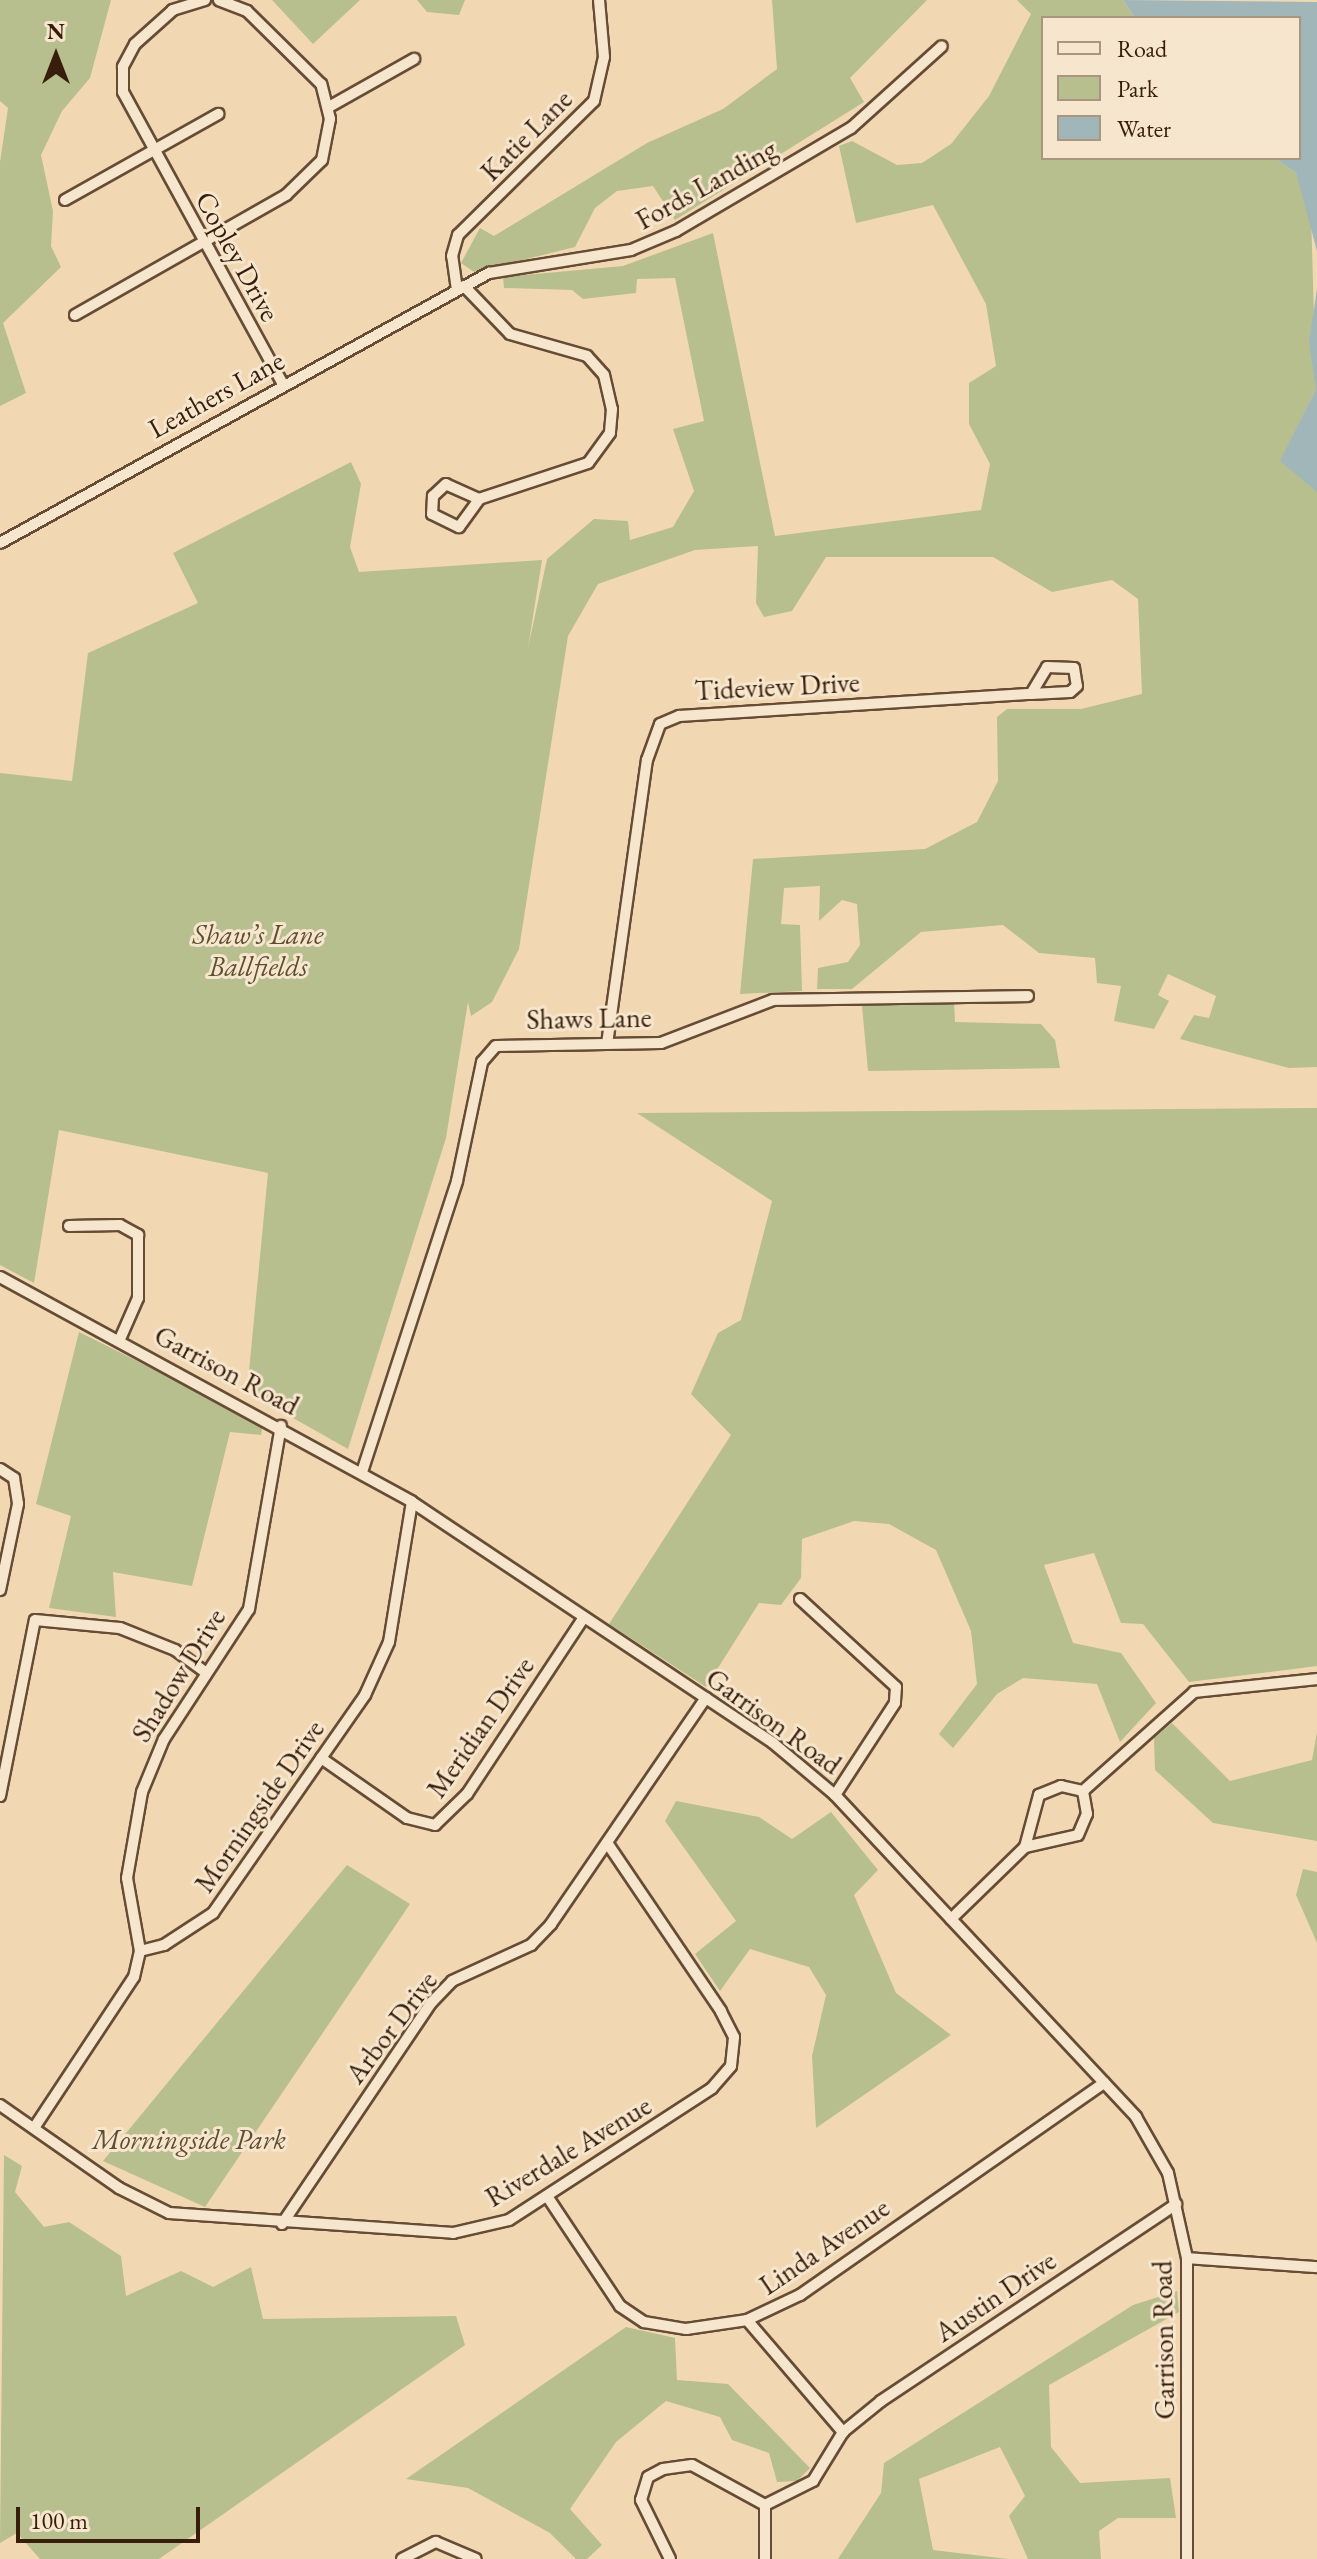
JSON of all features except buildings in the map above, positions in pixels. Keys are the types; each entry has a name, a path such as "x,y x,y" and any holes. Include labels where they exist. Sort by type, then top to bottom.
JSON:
{"street":[{"name":"Copley Drive","path":"205,0 162,17 127,54 123,92 152,152 283,384"},
{"path":"75,315 202,243 314,171 327,146 329,107 307,66 247,11 219,0"},
{"name":"Katie Lane","path":"461,288 452,256 458,235 594,101 604,57 599,0"},
{"name":"Fords Landing","path":"461,288 520,263 650,245 851,128 942,46"},
{"path":"329,107 414,59"},
{"path":"65,200 218,114"},
{"path":"461,288 510,334 587,356 604,375 612,409 610,433 588,463 479,499 459,527 432,514 433,496 446,484 479,499"},
{"name":"Leathers Lane","path":"0,543 461,288"},
{"name":"Tideview Drive","path":"607,1044 647,760 660,724 679,716 1070,692 1077,686 1074,668 1047,667 1031,694"},
{"name":"Shaws Lane","path":"362,1472 457,1181 487,1053 507,1043 607,1044 681,1038 735,1009 773,1000 1028,996"},
{"path":"69,1226 120,1225 138,1235 138,1298 120,1339"},
{"name":"Garrison Road","path":"0,1277 362,1472 412,1502 582,1620 706,1698 835,1795 1104,2083 1158,2148 1176,2204 1187,2258 1187,2559"},
{"name":"Shadow Drive","path":"140,1951 127,1878 142,1792 150,1764 207,1673 258,1581 281,1426"},
{"path":"0,1469 14,1478 18,1504 0,1590"},
{"name":"Morningside Drive","path":"140,1951 191,1932 213,1913 379,1669 412,1502"},
{"path":"800,1599 896,1687 895,1703 835,1795"},
{"path":"0,1796 35,1620 120,1628 175,1650 207,1673"},
{"name":"Meridian Drive","path":"321,1758 407,1818 435,1825 467,1794 582,1620"},
{"path":"1083,1791 1173,1708 1207,1688 1317,1679"},
{"name":"Arbor Drive","path":"282,2224 432,2002 452,1981 531,1945 608,1844 706,1698"},
{"path":"951,1919 1025,1847 1039,1795 1061,1786 1083,1791"},
{"path":"1025,1847 1078,1835 1087,1814 1083,1791"},
{"name":"Riverdale Avenue","path":"34,2128 169,2213 282,2224 453,2233 509,2220 712,2088 731,2066 735,2047 721,2011 608,1844"},
{"path":"0,2105 34,2128 120,2002 140,1951"},
{"name":"Linda Avenue","path":"547,2196 620,2306 644,2322 686,2329 747,2320 800,2295 1104,2083"},
{"name":"Austin Drive","path":"843,2432 1176,2204"},
{"path":"1187,2258 1317,2267"},
{"path":"747,2320 843,2432 813,2481 765,2505"},
{"path":"664,2557 641,2500 648,2477 663,2469 692,2465 765,2505"},
{"path":"765,2505 765,2559"},
{"path":"402,2559 436,2542 476,2559"}],"green space":[{"path":"0,0 111,0 90,78 62,111 41,155 53,211 51,246 61,267 3,323 26,393 0,406 0,162 8,108 0,101"},
{"path":"272,0 360,0 313,44"},
{"path":"417,0 465,0 459,15 427,12"},
{"path":"772,0 927,0 850,78 864,102 675,220 653,186 617,191 595,208 575,247 474,272 461,263 480,228 494,236 647,143 723,109 777,69"},
{"name":"Shaw’s Lane Ballfields","path":"1017,0 1123,0 1134,16 1041,16 1041,160 1278,160 1296,173 1311,211 1316,389 1281,461 1317,491 1317,1067 1289,1068 1180,1039 1194,1015 1209,1018 1216,996 1168,974 1158,995 1169,1001 1154,1029 1114,1021 1121,986 1097,983 1095,958 1039,953 1003,925 921,932 852,989 817,989 818,968 848,962 860,945 857,904 842,900 819,921 820,886 784,888 781,924 800,925 802,991 740,994 753,859 925,849 977,822 998,781 997,717 1007,709 1081,709 1142,694 1138,599 1112,580 1052,592 993,557 826,557 792,611 764,617 756,603 758,546 695,550 598,584 568,636 519,949 492,1002 471,1016 468,1002 446,1138 348,1449 247,1392 268,1173 59,1130 34,1283 0,1265 0,773 72,781 88,653 198,603 173,553 351,462 361,484 350,547 359,572 542,560 528,648 547,559 594,519 628,521 630,540 673,527 694,491 673,429 704,421 675,278 637,279 636,293 583,299 572,290 504,288 503,277 623,266 713,233 775,536 981,510 990,464 969,424 969,383 996,366 986,304 933,205 856,223 839,146 852,141 897,165 922,163 951,144 989,96 1031,14"},
{"path":"954,1002 955,1022 1041,1024 1055,1040 1060,1068 868,1071 862,1006"},
{"path":"1317,1108 1317,1666 1189,1682 1143,1624 1121,1623 1094,1553 1044,1565 1073,1643 1121,1653 1156,1703 1120,1742 1097,1684 1023,1678 997,1694 953,1748 939,1734 977,1684 971,1631 936,1550 889,1524 854,1521 802,1539 801,1578 781,1605 759,1603 706,1687 609,1624 731,1435 691,1394 718,1333 741,1320 772,1201 637,1113"},
{"path":"79,1332 263,1424 261,1435 230,1432 192,1586 113,1572 116,1617 49,1608 71,1516 36,1504"},
{"path":"1172,1723 1230,1781 1312,1760 1317,1732 1317,1841 1213,1823 1155,1770 1154,1738"},
{"path":"676,1801 759,1817 792,1839 831,1812 878,1870 854,1895 896,1993 951,2035 816,2128 812,2056 826,1995 809,1967 750,1949 720,1991 695,1954 736,1921 665,1821"},
{"name":"Morningside Park","path":"347,1865 410,1904 205,2207 103,2161"},
{"path":"1303,1869 1317,1872 1317,1943 1296,1895"},
{"path":"4,2155 22,2166 15,2192 44,2227 69,2222 121,2256 126,2296 181,2271 213,2287 251,2267 263,2319 456,2316 465,2345 159,2559 40,2559 17,2533 0,2543"},
{"path":"1177,2291 1179,2312 1049,2385 1051,2447 1080,2483 1170,2478 1176,2518 1118,2518 1099,2531 1101,2559 1028,2559 1009,2516 1025,2496 1000,2447 919,2479 933,2550 1008,2559 838,2559 881,2493 884,2463 1133,2305"},
{"path":"626,2327 675,2338 677,2380 728,2384 810,2468 797,2481 777,2482 769,2453 732,2440 720,2417 666,2401 616,2442 570,2509 602,2545 587,2559 576,2559 550,2533 468,2488 406,2479"}],"water":[{"path":"1123,0 1317,2 1317,251 1296,173 1278,160 1301,160 1301,16 1134,16"},
{"path":"1317,289 1317,492 1280,461 1316,389 1309,342"}]}
